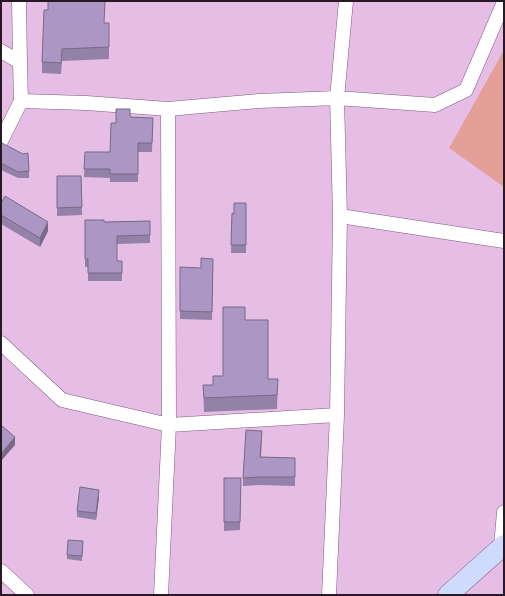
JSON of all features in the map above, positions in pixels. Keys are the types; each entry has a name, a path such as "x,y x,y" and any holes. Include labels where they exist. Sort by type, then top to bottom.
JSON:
{"street":[{"path":"1,141 22,101 19,1"},
{"path":"329,595 337,415 340,216 337,98 346,1"},
{"path":"22,101 86,103 168,109 259,101 337,98 435,105 466,90 504,2"},
{"path":"1,51 20,62"},
{"path":"161,595 169,424 168,109"},
{"path":"340,216 504,241"},
{"path":"1,343 62,400 169,424 337,415"},
{"path":"448,595 502,546 504,512"},
{"path":"1,571 27,595"}],"shaded area":[{"path":"504,50 504,187 449,148"}],"building":[{"path":"48,1 105,1 104,23 109,23 109,47 62,49 61,63 42,62 44,10 48,10"},
{"path":"116,109 130,109 130,117 153,118 152,143 138,143 138,174 110,174 110,169 84,169 85,152 110,152 111,123 116,123"},
{"path":"2,143 23,154 28,153 29,171 18,172 1,163"},
{"path":"57,176 81,176 82,207 57,208"},
{"path":"5,196 48,222 40,238 1,215 1,203"},
{"path":"234,203 246,203 246,245 231,245 232,213 234,214"},
{"path":"85,220 104,220 104,222 150,221 150,235 117,236 117,261 122,261 122,273 88,273 88,259 85,259"},
{"path":"201,258 213,259 212,312 180,311 180,267 201,268"},
{"path":"223,307 245,307 245,320 268,320 268,379 278,379 277,395 204,398 203,385 213,385 213,376 223,376"},
{"path":"1,425 15,437 1,454"},
{"path":"246,430 262,431 260,457 295,458 295,477 243,478"},
{"path":"224,478 241,478 240,522 224,522"},
{"path":"80,487 99,490 96,513 77,511"},
{"path":"68,540 83,541 82,556 67,555"}]}
